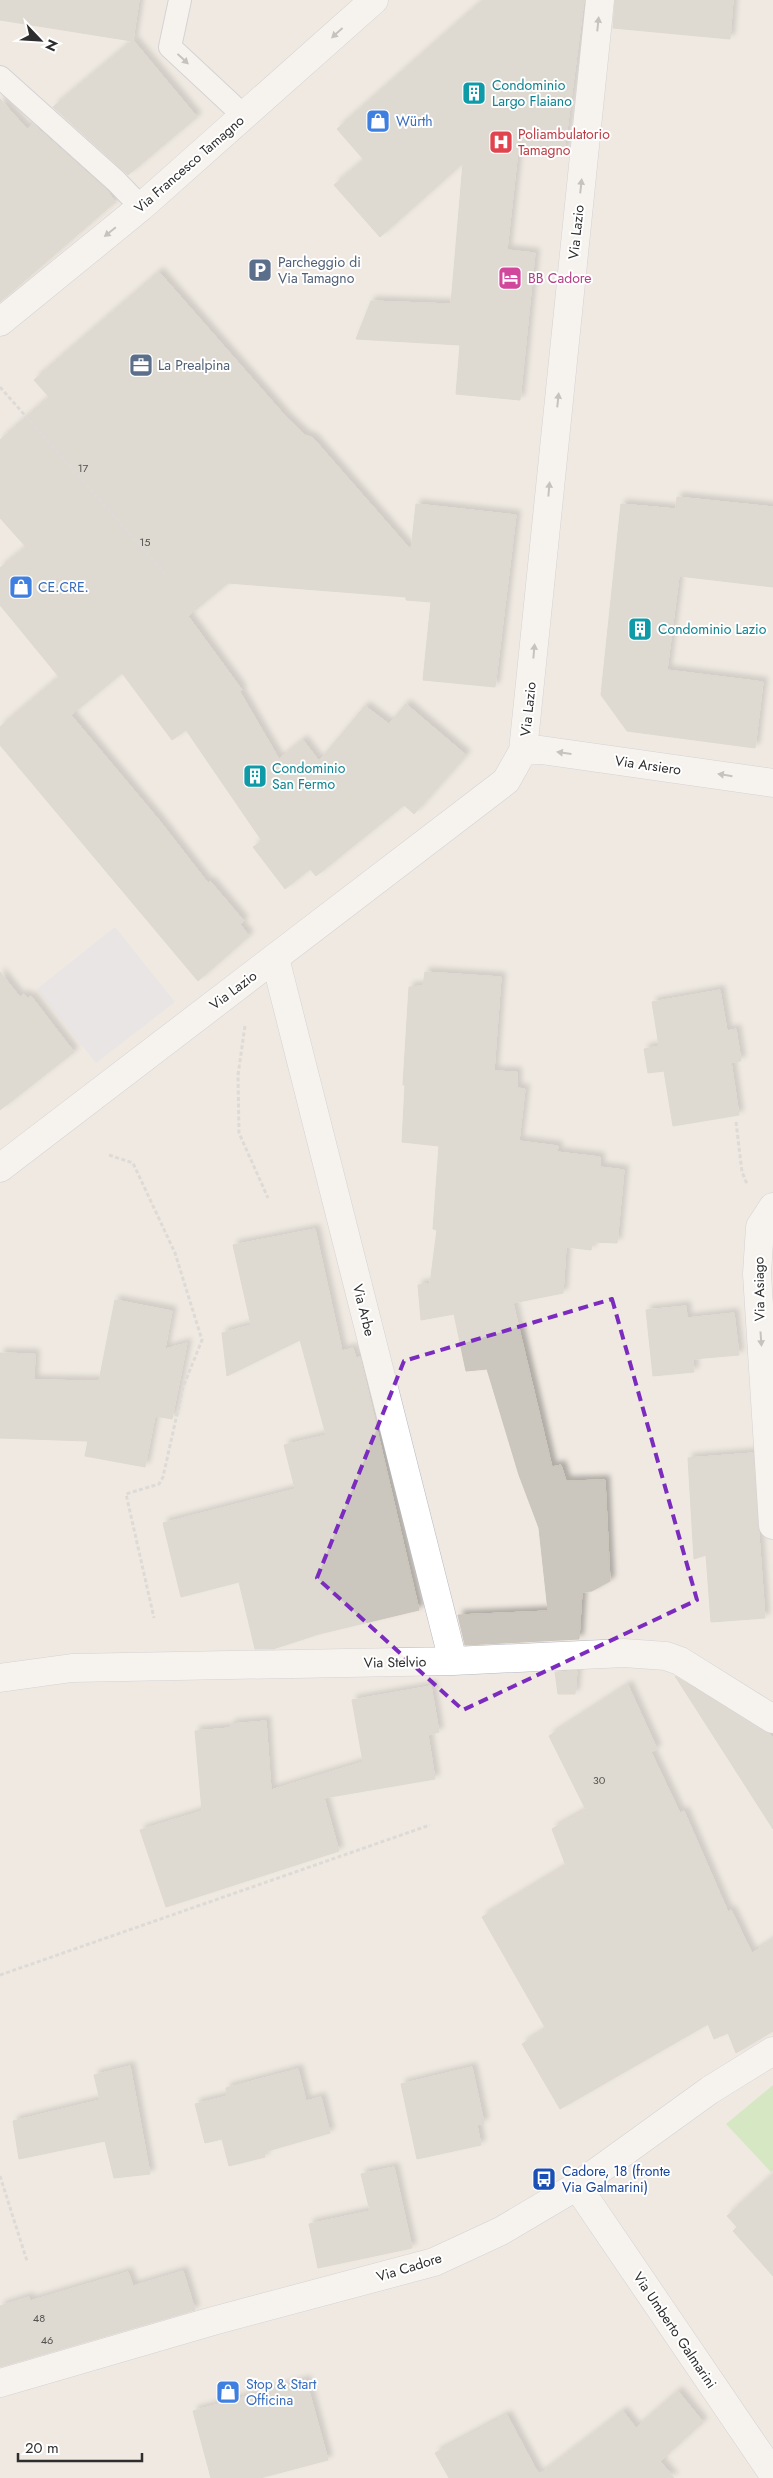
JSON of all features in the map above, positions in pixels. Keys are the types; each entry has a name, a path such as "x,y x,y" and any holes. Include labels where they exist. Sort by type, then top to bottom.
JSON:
{"street":[{"name":"Via Francesco Tamagno","path":"0,322 140,207 374,0"},
{"name":"Via Lazio","path":"0,1168 506,780 523,751 600,0"},
{"name":"Via Arsiero","path":"523,751 541,750 773,783"},
{"name":"Via Arbe","path":"275,958 453,1661"},
{"name":"Via Asiago","path":"772,1208 760,1227 756,1274 773,1525"},
{"name":"Via Stelvio","path":"0,1678 72,1668 453,1661 624,1653 666,1656 680,1661 773,1720"},
{"name":"Via Cadore","path":"0,2383 213,2321 434,2262 500,2231 577,2186 710,2090 773,2051"},
{"name":"Via Umberto Galmarini","path":"577,2186 773,2474"}],"lane":[{"path":"180,0 170,47 244,116"},
{"path":"0,77 116,181 140,207"}],"path":[{"path":"0,387 165,574"},
{"path":"246,1021 238,1075 239,1133 268,1198"},
{"path":"736,1122 742,1172 751,1194 772,1208"},
{"path":"109,1155 133,1163 175,1253 202,1340 183,1387 163,1477 159,1484 126,1494 154,1618"},
{"path":"0,1975 430,1826"},
{"path":"0,2176 26,2261"}],"highlighted area":[{"path":"612,1299 697,1600 463,1710 317,1578 404,1361"}],"shaded area":[{"path":"115,927 175,1002 96,1063 37,989"}],"green space":[{"path":"773,2085 773,2170 771,2172 726,2124"}],"building":[{"path":"0,0 139,0 133,40 197,117 128,175 53,107 132,41 0,20"},
{"name":"Condominio Largo Flaiano","path":"483,0 584,0 564,153 518,150 507,250 535,253 520,400 456,394 460,345 356,339 371,301 451,304 463,163 380,237 334,185 364,160 337,129"},
{"path":"615,0 733,0 730,39 613,28"},
{"path":"0,99 27,129 33,124 107,190 115,202 0,302"},
{"path":"159,272 287,418 305,435 313,438 411,550 416,504 516,515 495,687 423,680 431,602 406,600 406,597 228,583 188,616 242,690 240,692 279,759 303,740 319,761 365,706 389,724 406,704 466,755 414,814 404,805 316,876 310,869 285,889 253,847 262,841 186,730 172,740 122,673 71,715 159,820 208,883 210,881 244,921 240,924 249,936 198,981 0,745 0,727 59,677 0,605 0,568 26,547 0,518 0,440 49,397 34,380"},
{"name":"Condominio Lazio","path":"677,497 773,507 773,587 679,576 667,670 763,682 755,748 627,731 601,695 621,504 676,509"},
{"path":"0,972 20,997 24,994 28,998 31,996 74,1052 0,1110"},
{"path":"425,972 501,977 494,1071 517,1072 517,1088 525,1089 519,1141 558,1146 557,1152 600,1157 600,1167 624,1170 617,1243 593,1242 591,1250 566,1247 563,1293 513,1303 552,1467 561,1465 566,1481 605,1480 610,1581 592,1591 582,1592 579,1639 465,1645 458,1615 548,1611 539,1528 519,1475 487,1369 466,1371 454,1314 421,1320 418,1285 430,1284 437,1230 433,1229 439,1146 402,1142 405,1085 403,1085 409,987 423,986"},
{"path":"720,990 727,1031 736,1029 741,1061 731,1062 739,1115 673,1126 664,1071 648,1073 644,1049 659,1046 652,1002"},
{"path":"315,1229 342,1351 353,1348 356,1358 360,1357 419,1610 319,1634 273,1649 255,1649 239,1582 181,1597 163,1523 295,1489 284,1445 326,1435 300,1340 227,1376 222,1333 251,1325 233,1245"},
{"path":"115,1300 172,1311 165,1349 187,1343 172,1419 155,1416 145,1467 85,1456 88,1441 0,1438 0,1353 35,1354 34,1380 99,1381"},
{"path":"686,1306 687,1318 734,1313 739,1355 693,1359 694,1372 653,1376 646,1310"},
{"path":"753,1453 765,1618 711,1622 706,1555 694,1559 688,1458"},
{"path":"577,1671 575,1694 558,1694 555,1672"},
{"path":"675,1676 770,1734 773,1738 773,1829"},
{"path":"628,1685 657,1749 651,1752 680,1813 684,1811 728,1912 731,1910 752,1953 773,1940 773,2031 736,2053 728,2033 714,2039 708,2024 560,2109 522,2044 546,2029 482,1917 566,1866 552,1829 586,1810 549,1736"},
{"path":"431,1686 439,1732 428,1735 435,1779 324,1798 339,1851 166,1907 140,1830 202,1811 195,1731 230,1728 231,1724 266,1721 271,1790 363,1762 352,1700"},
{"path":"130,2066 150,2174 114,2178 105,2141 19,2159 13,2121 100,2100 94,2075"},
{"path":"472,2067 484,2123 477,2125 481,2145 417,2159 401,2084"},
{"path":"298,2069 306,2101 321,2097 330,2133 264,2152 265,2157 229,2166 222,2139 205,2143 195,2104 227,2096 226,2088"},
{"path":"394,2167 412,2248 318,2268 309,2224 370,2211 361,2174"},
{"path":"773,2174 773,2276 733,2231 737,2227 727,2216"},
{"path":"183,2271 195,2310 0,2367 0,2306 29,2297 30,2301 128,2272 133,2286"},
{"path":"306,2380 328,2460 260,2478 211,2478 193,2411"},
{"path":"678,2391 703,2422 660,2461 674,2478 449,2478 435,2453 507,2415 539,2475 623,2411 636,2428"}],"place":[{"name":"Condominio Largo Flaiano","path":"474,93"},
{"name":"Würth","path":"378,121"},
{"name":"Poliambulatorio Tamagno","path":"501,142"},
{"name":"Parcheggio di Via Tamagno","path":"260,270"},
{"name":"BB Cadore","path":"510,278"},
{"name":"La Prealpina","path":"141,365"},
{"name":"CE.CRE.","path":"21,587"},
{"name":"Condominio Lazio","path":"640,629"},
{"name":"Condominio San Fermo","path":"255,776"},
{"name":"Cadore, 18 (fronte Via Galmarini)","path":"544,2179"},
{"name":"Stop & Start Officina","path":"228,2392"}]}
